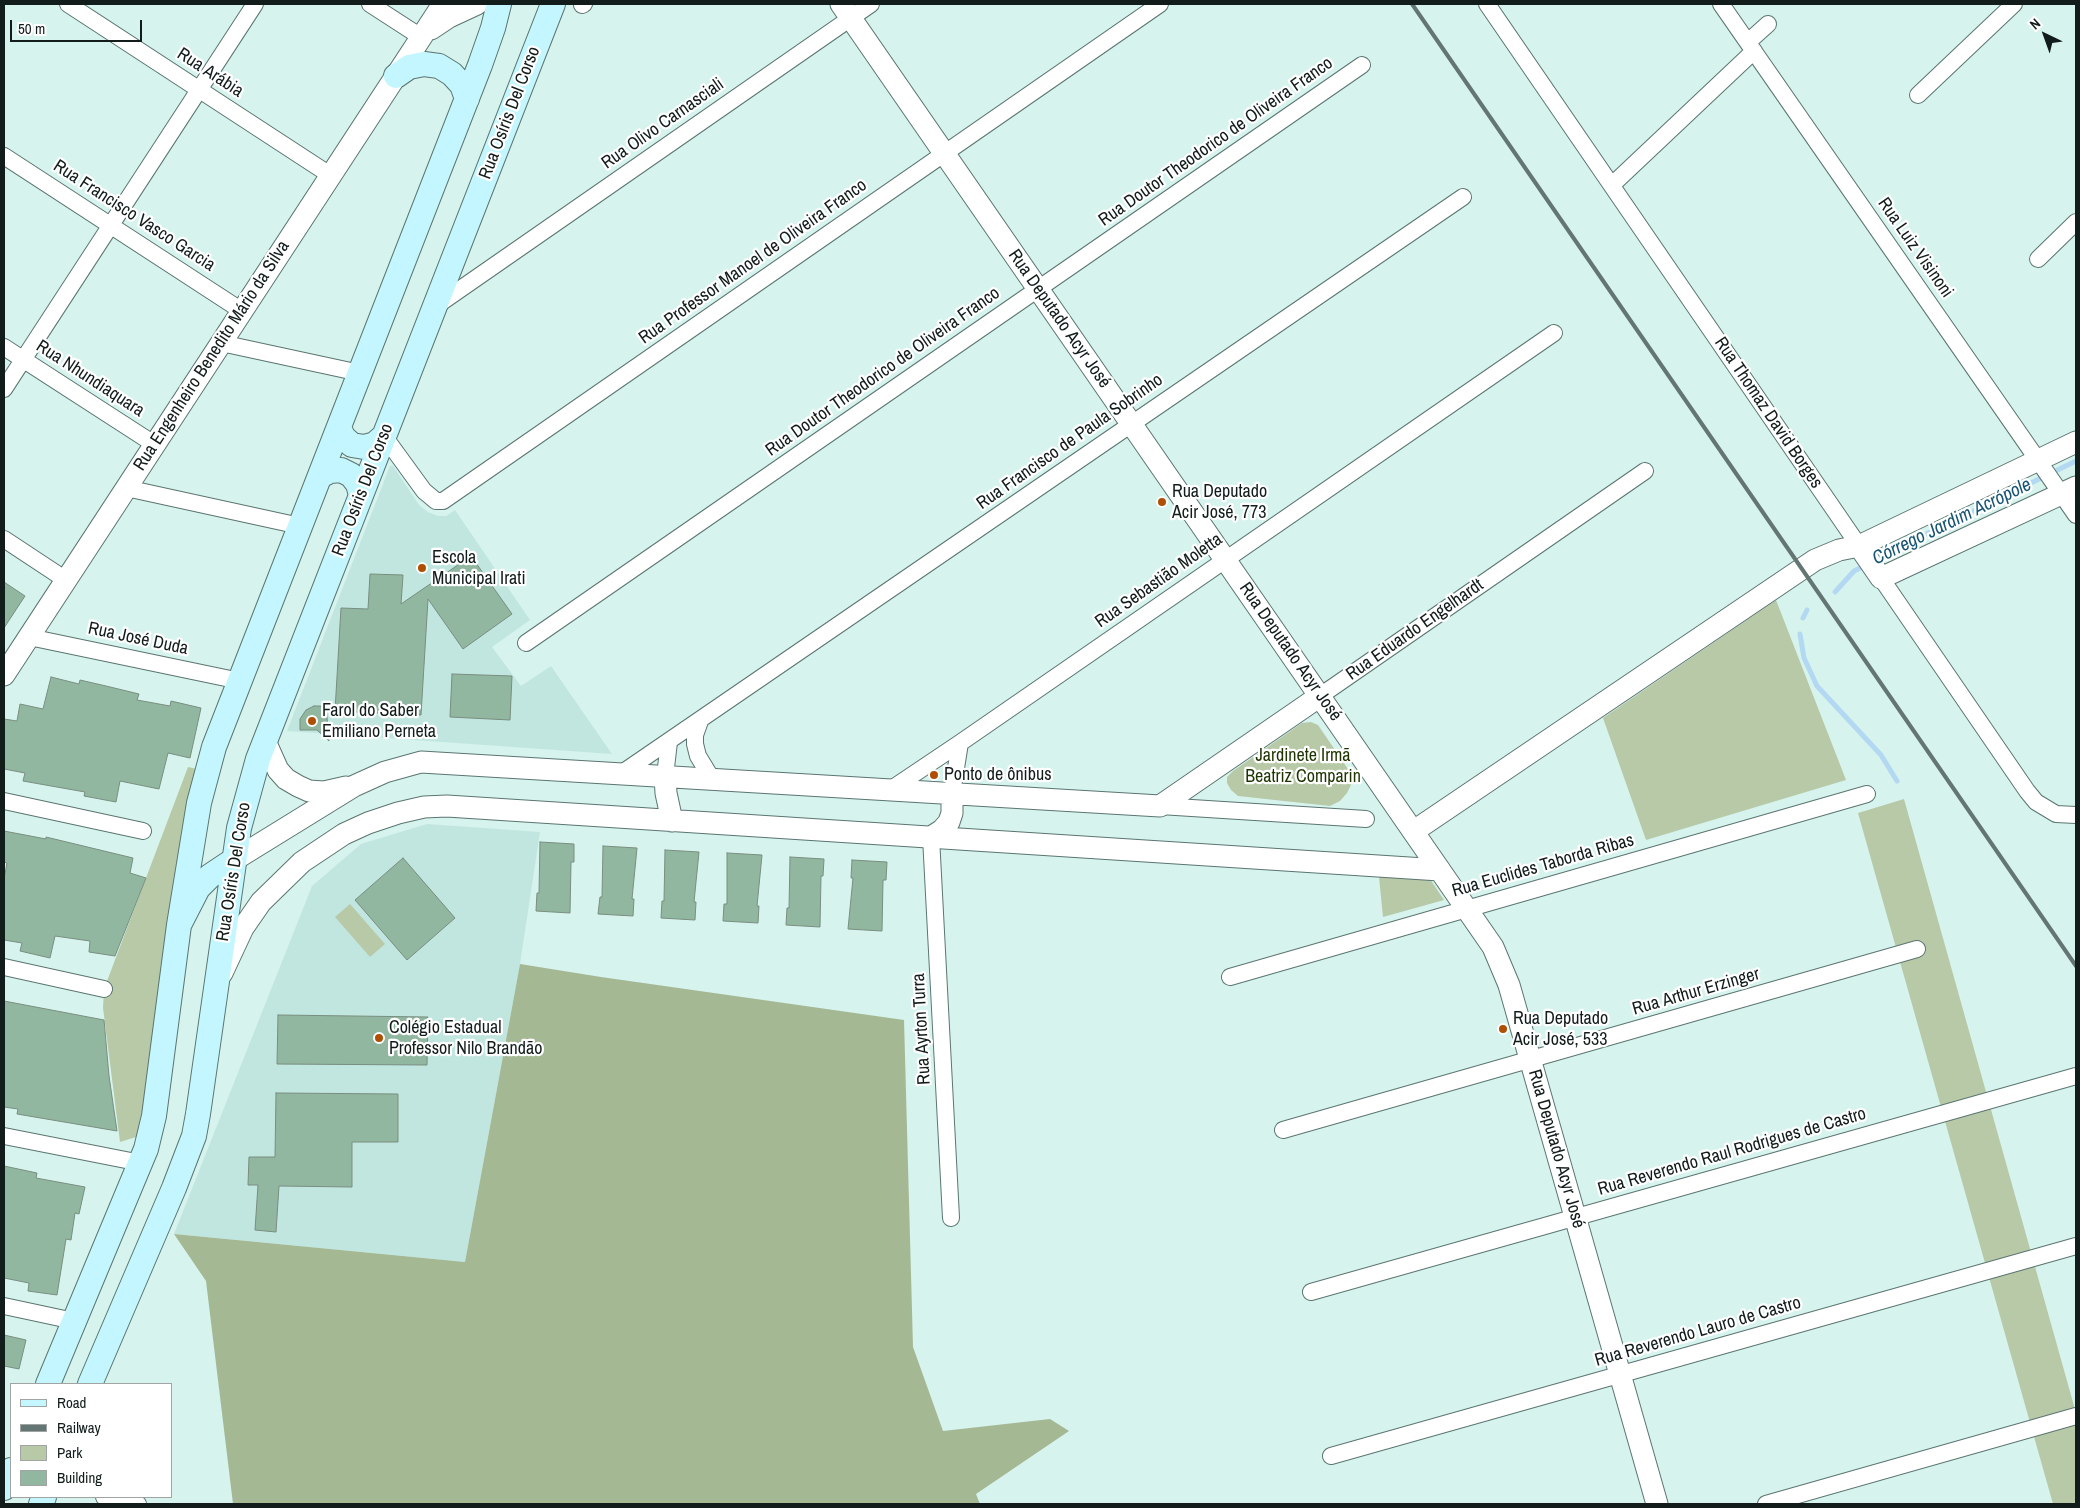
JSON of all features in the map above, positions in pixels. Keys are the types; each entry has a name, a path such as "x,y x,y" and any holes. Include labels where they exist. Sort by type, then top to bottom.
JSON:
{"main road":[{"path":"52,1380 74,1321 141,1163 154,1116 193,832 206,774 240,681 487,47 499,4"},
{"name":"Rua Osíris Del Corso","path":"90,1383 180,1174 194,1136 234,860 245,801 264,742 553,4"},
{"path":"396,76 409,67 424,64 439,66 452,74 462,85 467,99"},
{"path":"339,426 343,437 352,445 364,447 375,444 384,436"},
{"path":"320,476 330,471 341,470 351,475 358,484 361,495"},
{"path":"179,925 198,888 210,876 234,860"}],"street":[{"name":"Rua Arábia","path":"68,4 330,175"},
{"path":"4,389 255,4"},
{"path":"370,4 421,37"},
{"name":"Rua Engenheiro Benedito Mário da Silva","path":"4,675 443,4"},
{"name":"Rua Engenheiro Benedito Mário da Silva","path":"421,37 449,16 477,4"},
{"name":"Rua Olivo Carnasciali","path":"434,307 846,11 871,4"},
{"name":"Rua Professor Manoel de Oliveira Franco","path":"384,436 424,492 436,501 443,501 1160,4"},
{"name":"Rua Thomaz David Borges","path":"1487,4 2027,791 2036,802 2056,814 2076,815"},
{"name":"Rua Luiz Visinoni","path":"1721,4 2038,460 2069,491 2076,515"},
{"path":"1918,95 2014,4"},
{"name":"Rua Deputado Acyr José","path":"846,11 1414,831 1489,941 1502,964 1531,1060 1656,1504"},
{"path":"1612,185 1751,47 1768,24"},
{"name":"Rua Doutor Theodorico de Oliveira Franco","path":"526,643 1362,65"},
{"name":"Rua Francisco Vasco Garcia","path":"4,156 242,311"},
{"name":"Rua Francisco de Paula Sobrinho","path":"622,773 1463,196"},
{"path":"2038,259 2076,222"},
{"path":"451,264 462,273 477,277"},
{"name":"Rua Sebastião Moletta","path":"890,790 1554,333"},
{"path":"221,342 360,374"},
{"name":"Rua Nhundiaquara","path":"4,347 154,444"},
{"path":"1414,831 1802,568 1838,550 1858,546 2076,442"},
{"name":"Rua Eduardo Engelhardt","path":"1160,806 1645,472"},
{"path":"126,488 300,526"},
{"path":"1881,578 2069,491"},
{"path":"4,539 66,580"},
{"name":"Rua José Duda","path":"29,637 240,681"},
{"path":"700,721 695,735 695,744 698,756 712,779"},
{"path":"264,742 278,770 286,779 298,786 309,791 324,792 354,786"},
{"path":"669,742 665,776 666,793 672,820"},
{"path":"932,837 949,822 952,813 952,793 960,743"},
{"path":"234,860 354,786 384,772 403,766 427,762 1366,819"},
{"name":"Rua Euclides Taborda Ribas","path":"1230,976 1867,794"},
{"path":"4,801 142,831"},
{"path":"216,988 240,934 261,902 302,862 337,838 368,823 398,812 424,807 447,806 1440,870"},
{"name":"Rua Ayrton Turra","path":"932,837 952,1218"},
{"name":"Rua Arthur Erzinger","path":"1283,1130 1917,949"},
{"path":"4,967 104,989"},
{"name":"Rua Reverendo Raul Rodrigues de Castro","path":"1311,1292 2076,1076"},
{"path":"4,1136 141,1163"},
{"name":"Rua Reverendo Lauro de Castro","path":"1331,1456 2076,1246"},
{"path":"4,1306 74,1321"},
{"path":"1766,1504 2076,1416"},
{"path":"109,1498 138,1504"}],"shaded area":[{"name":"Escola Municipal Irati","path":"390,466 393,466 419,505 428,512 438,516 446,516 455,510 530,620 492,647 521,686 551,666 612,754 287,731"},
{"name":"Colégio Estadual Professor Nilo Brandão","path":"427,824 540,832 520,964 465,1262 174,1234 312,886 361,844"}],"green space":[{"path":"1776,600 1846,780 1646,840 1603,718"},
{"name":"Jardinete Irmã Beatriz Comparin","path":"1311,722 1318,725 1350,772 1352,783 1340,801 1330,806 1238,796 1231,790 1227,783 1227,777 1233,771 1302,723"},
{"path":"188,767 197,769 143,1107 136,1137 120,1142 103,1008 104,989"},
{"path":"1904,799 2076,1413 2076,1504 2053,1504 1858,813"},
{"path":"1379,877 1430,879 1444,900 1383,917"},
{"path":"350,904 385,944 370,957 335,917"},
{"path":"520,964 904,1020 913,1347 943,1431 1050,1419 1069,1431 976,1494 980,1504 233,1504 206,1281 174,1234 465,1262"}],"building":[{"path":"471,556 512,614 463,649 428,599 421,715 335,711 341,608 368,609 370,574 403,575 401,604"},
{"path":"4,582 25,596 4,628"},
{"path":"452,674 512,676 510,720 450,717"},
{"path":"51,677 79,684 80,680 139,694 137,700 170,706 171,701 201,708 190,758 168,753 159,789 120,781 116,802 84,796 85,792 23,781 25,773 4,769 4,719 17,721 20,704 43,709"},
{"name":"Farol do Saber Emiliano Perneta","path":"314,706 326,706 329,741 317,730 300,730 300,719 306,710"},
{"path":"4,831 46,839 46,837 133,858 130,873 146,878 115,956 89,952 90,941 55,936 50,958 20,951 22,943 4,940 4,879 7,863 4,862"},
{"path":"540,842 574,844 574,862 571,862 570,913 536,911 537,893 539,893"},
{"path":"603,846 637,848 632,899 634,899 633,916 598,914 600,897 602,897"},
{"path":"665,850 699,852 694,902 696,902 695,920 661,918 662,901 664,901"},
{"path":"727,853 762,855 757,906 759,906 758,923 723,921 724,904 727,904"},
{"path":"790,857 824,859 823,876 821,876 820,927 786,925 787,908 789,908"},
{"path":"403,858 455,918 407,960 355,900"},
{"path":"852,860 887,862 886,880 883,880 882,931 848,929 853,878 851,878"},
{"path":"4,1001 104,1020 109,1076 117,1131 17,1114 18,1109 4,1107"},
{"path":"278,1015 428,1017 427,1065 277,1064"},
{"path":"276,1093 398,1094 398,1142 352,1142 352,1187 279,1186 276,1232 255,1230 258,1185 248,1185 249,1157 275,1157"},
{"path":"4,1166 37,1173 36,1178 85,1187 79,1214 75,1213 71,1240 66,1239 57,1295 28,1291 29,1283 4,1278"},
{"path":"4,1335 26,1340 19,1369 4,1366"}],"waterway":[{"name":"Córrego Jardim Acrópole","path":"1875,559 2076,461"},
{"name":"Córrego Jardim Acrópole","path":"1835,592 1854,571 1866,565"},
{"name":"Córrego Jardim Acrópole","path":"1803,618 1807,610"},
{"name":"Córrego Jardim Acrópole","path":"1800,634 1804,658 1817,686 1881,755 1897,781"}],"railway":[{"path":"1412,4 2076,966"}],"place":[{"name":"Rua Deputado Acir José, 773","path":"1162,502"},
{"name":"Escola Municipal Irati","path":"422,568"},
{"name":"Farol do Saber Emiliano Perneta","path":"312,721"},
{"name":"Ponto de ônibus","path":"934,775"},
{"name":"Rua Deputado Acir José, 533","path":"1503,1029"},
{"name":"Colégio Estadual Professor Nilo Brandão","path":"379,1038"}]}
